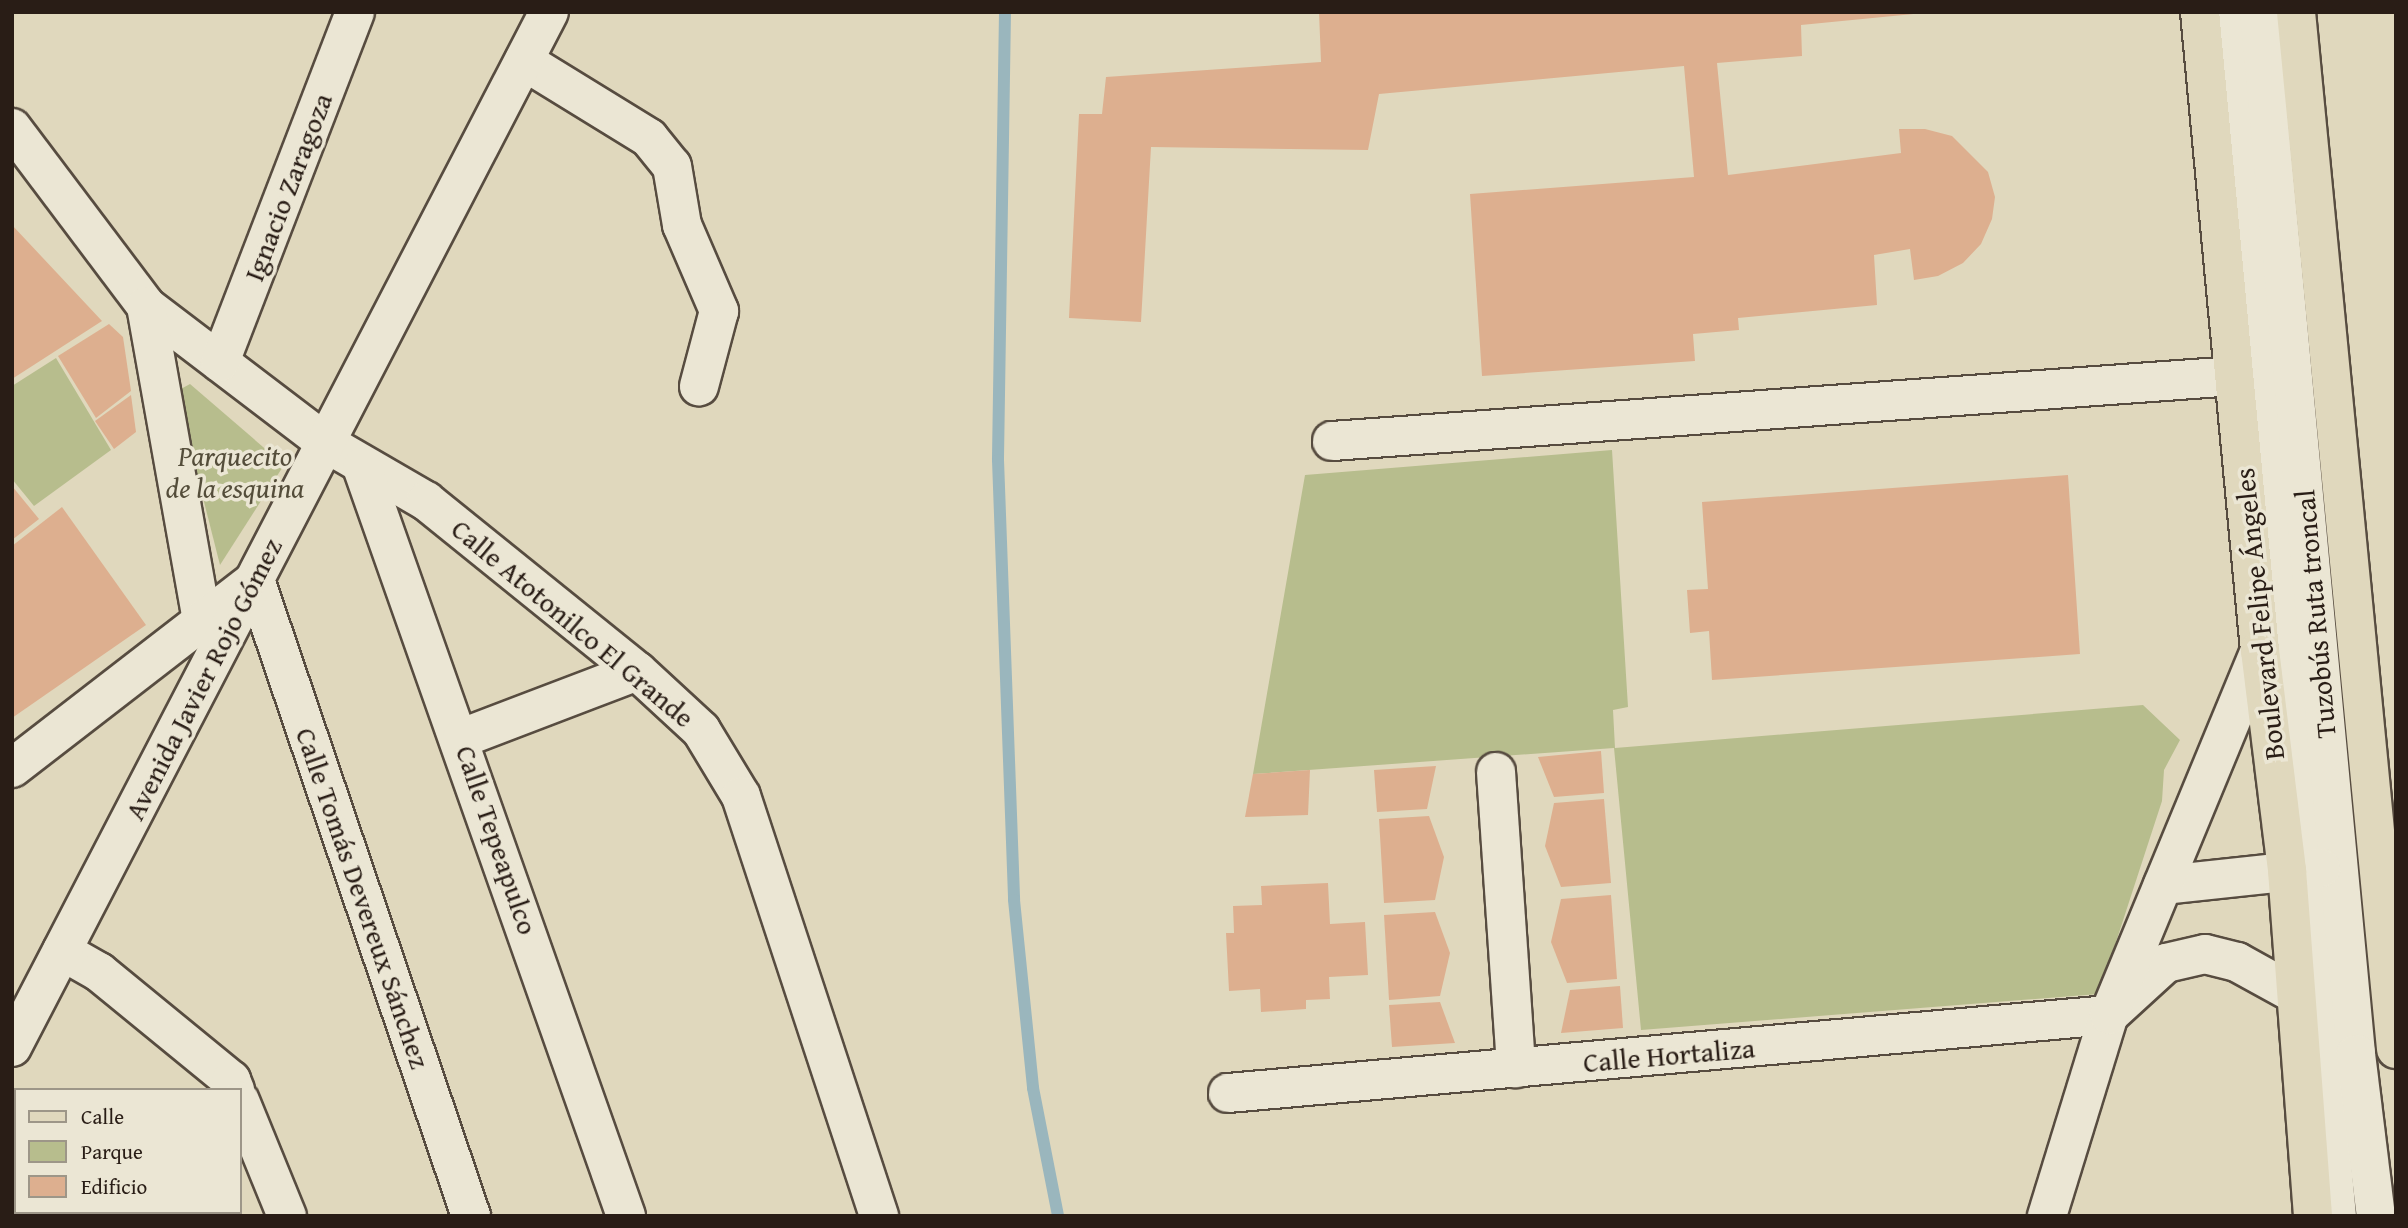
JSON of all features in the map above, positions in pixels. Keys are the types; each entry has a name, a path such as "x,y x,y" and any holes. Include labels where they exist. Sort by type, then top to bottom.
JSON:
{"main road":[{"name":"Boulevard Felipe Ángeles","path":"2200,12 2260,650 2310,869 2295,994 2313,1216"},
{"path":"2296,12 2388,865 2396,1049"}],"street":[{"name":"Ignacio Zaragoza","path":"220,362 355,12"},
{"name":"Avenida Javier Rojo Gómez","path":"12,1047 549,12"},
{"name":"Tuzobús Ruta troncal","path":"2224,12 2310,869 2376,1216"},
{"name":"Tuzobús Ruta troncal","path":"2259,12 2310,869 2337,1216"},
{"path":"524,61 649,138 672,166 682,225 719,312 699,386"},
{"path":"12,128 146,306 202,620"},
{"name":"Calle Atotonilco El Grande","path":"146,306 326,443 362,467 426,501 637,671 701,730 741,796 879,1216"},
{"path":"1332,441 2235,376"},
{"name":"Calle Tepeapulco","path":"362,467 462,738 626,1216"},
{"path":"12,768 255,580"},
{"name":"Calle Tomás Devereux Sánchez","path":"255,580 471,1216"},
{"path":"2047,1216 2109,1015 2260,650"},
{"path":"462,738 637,671"},
{"path":"1496,772 1516,1068"},
{"path":"2163,885 2310,869 2388,865"},
{"path":"62,951 99,972 231,1080 234,1088"},
{"path":"2109,1015 2166,963 2205,954 2237,962 2295,994"},
{"name":"Calle Hortaliza","path":"1228,1093 2109,1015"},
{"path":"242,1106 287,1216"}],"green space":[{"path":"56,358 111,450 34,506 12,479 12,386"},
{"name":"Parquecito de la esquina","path":"190,384 284,465 220,565 180,407 179,390"},
{"path":"1612,450 1628,707 1613,710 1615,748 2143,705 2180,740 2164,770 2162,801 2099,994 1641,1030 1614,748 1253,774 1305,475"}],"building":[{"path":"1319,12 1934,12 1801,25 1802,56 1717,63 1728,175 1901,153 1899,129 1925,129 1952,136 1988,172 1995,197 1992,219 1981,244 1963,263 1938,276 1914,280 1910,249 1874,255 1877,305 1738,318 1739,330 1693,334 1695,361 1482,376 1470,194 1694,177 1684,66 1379,94 1368,150 1151,147 1141,322 1069,318 1079,114 1102,114 1106,77 1321,62"},
{"path":"12,225 102,321 12,379"},
{"path":"109,324 123,337 131,391 96,418 58,356"},
{"path":"131,395 136,432 114,449 95,421"},
{"path":"2068,475 2080,654 1712,680 1709,631 1690,633 1687,590 1708,589 1702,502"},
{"path":"12,486 39,519 12,540"},
{"path":"62,507 146,625 12,718 12,546"},
{"path":"1601,751 1604,793 1554,797 1538,757"},
{"path":"1436,766 1427,809 1377,812 1374,770"},
{"path":"1310,770 1308,815 1245,817 1253,774"},
{"path":"1604,799 1611,883 1561,887 1545,846 1554,803"},
{"path":"1429,816 1444,857 1435,900 1384,903 1379,819"},
{"path":"1328,883 1330,924 1365,922 1368,975 1329,977 1330,999 1306,1000 1306,1009 1261,1012 1260,989 1229,991 1226,933 1234,933 1233,906 1262,905 1261,886"},
{"path":"1611,895 1617,979 1567,983 1551,942 1561,899"},
{"path":"1435,912 1450,953 1440,996 1389,1000 1384,915"},
{"path":"1620,986 1623,1028 1561,1033 1570,990"},
{"path":"1440,1002 1455,1043 1392,1047 1389,1005"}],"waterway":[{"path":"1005,12 998,460 1014,900 1033,1088 1058,1216"}]}
